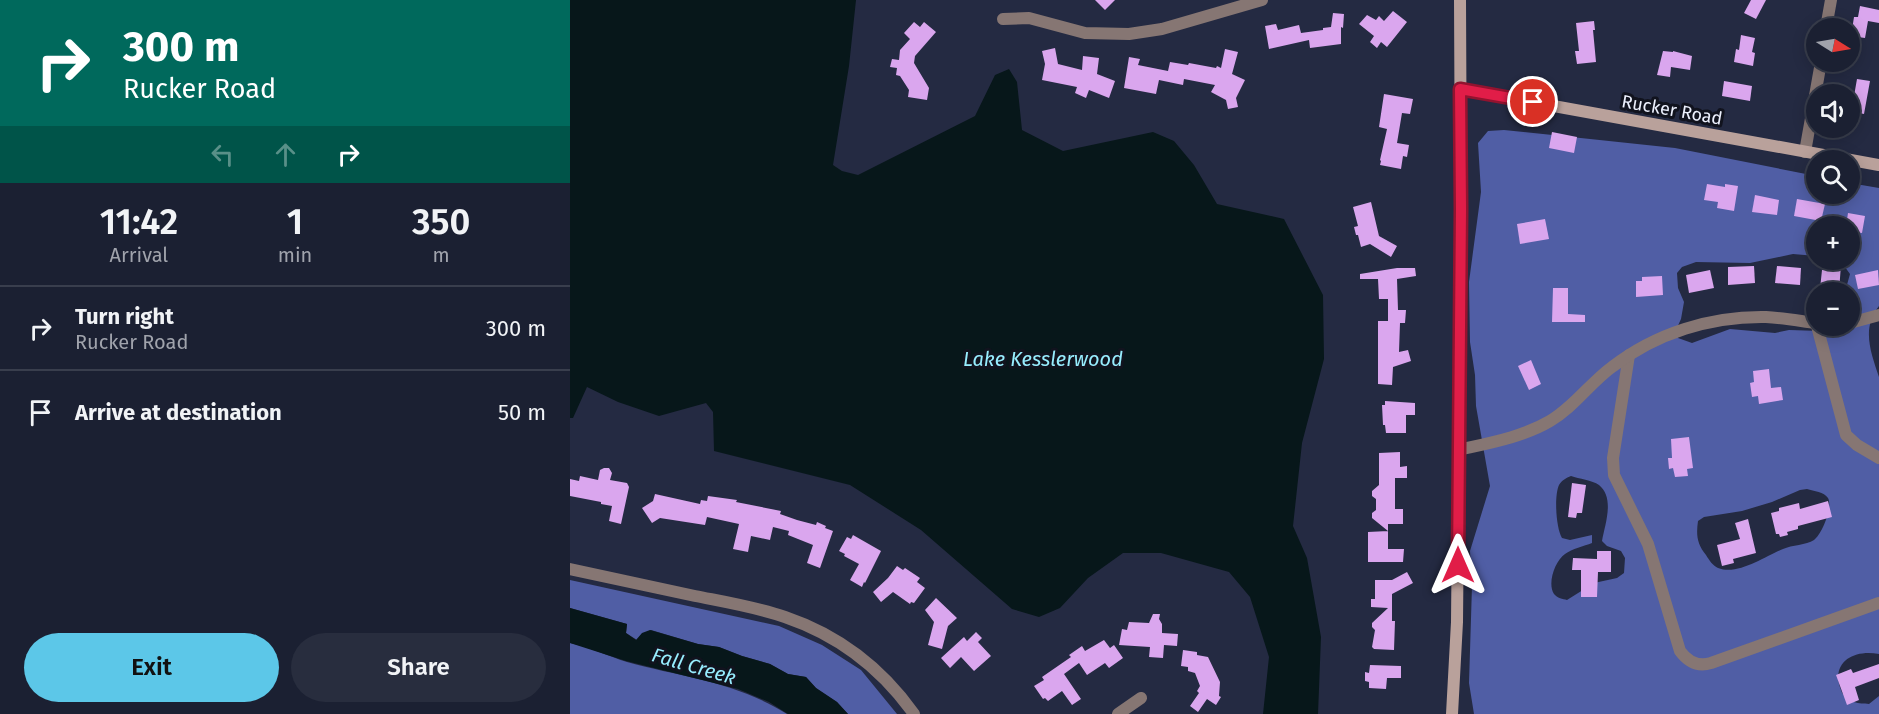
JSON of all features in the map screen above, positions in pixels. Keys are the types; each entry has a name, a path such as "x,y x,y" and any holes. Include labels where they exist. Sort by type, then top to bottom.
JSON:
{"main road":[{"path":"1452,714 1456,647 1461,209 1460,0"},
{"name":"Rucker Road","path":"1460,89 1879,165"}],"street":[{"path":"1003,19 1029,18 1085,33 1129,34 1162,29 1262,0"},
{"path":"1828,18 1831,0"},
{"path":"1805,152 1819,72"},
{"path":"1860,320 1879,315"},
{"path":"1458,450 1529,430 1552,420 1575,402 1606,372 1629,355 1645,345 1680,330 1722,320 1766,317 1806,322"},
{"path":"1820,336 1846,435 1857,445 1879,458"},
{"path":"1629,355 1613,458 1614,475 1648,544 1680,651 1686,658 1696,664 1711,663 1879,603"},
{"path":"570,569 766,611 804,624 833,638 870,665 891,685 915,714"},
{"path":"1118,714 1141,698"}],"shaded area":[{"path":"1504,130 1675,148 1806,174 1806,204 1860,204 1860,185 1879,188 1879,306 1870,323 1869,341 1879,377 1879,654 1861,654 1846,660 1839,672 1838,680 1843,694 1852,701 1869,704 1879,696 1879,714 1474,714 1469,683 1472,586 1470,551 1490,486 1476,406 1475,375 1470,342 1469,282 1481,192 1478,143 1488,131","holes":["1806,216 1860,216 1860,270 1847,270 1850,274 1848,282 1860,282 1860,336 1806,336 1806,331 1789,330 1775,333 1730,329 1692,343 1678,338 1675,332 1681,319 1684,302 1678,288 1677,273 1682,267 1696,262 1750,263 1793,254 1806,255","1571,476 1593,482 1604,490 1608,511 1602,541 1607,546 1621,551 1625,558 1624,573 1617,578 1594,583 1567,600 1554,594 1552,589 1555,567 1565,554 1592,543 1592,535 1570,540 1562,538 1558,527 1557,490 1561,482","1807,489 1821,493 1828,498 1829,502 1826,520 1814,540 1776,552 1743,567 1726,570 1711,563 1699,543 1698,521 1704,517 1742,511"]},
{"path":"570,580 779,626 822,645 861,670 897,714 848,714 806,677 788,674 770,664 719,647 698,644 651,630 637,640 626,633 627,624 570,608"},
{"path":"570,643 627,662 728,687 748,694 787,714 570,714"}],"water":[{"name":"Lake Kesslerwood","path":"570,0 856,0 849,66 833,165 842,171 858,175 975,116 995,75 1009,69 1017,82 1022,130 1063,151 1153,132 1174,141 1194,165 1217,204 1284,219 1323,295 1324,359 1302,443 1293,526 1307,558 1321,637 1318,714 1263,714 1269,657 1250,597 1229,572 1161,553 1123,553 1088,578 1060,608 1039,617 1012,609 921,530 850,485 714,451 713,412 706,403 659,416 618,402 587,387 573,418 570,418"},
{"name":"Fall Creek","path":"570,608 627,624 626,633 636,640 642,633 650,630 698,644 719,647 770,664 788,674 806,677 848,714 788,714 769,702 738,689 626,661 570,643"}],"building":[{"path":"1095,0 1115,0 1105,10"},
{"path":"1751,0 1766,0 1756,19 1744,13"},
{"path":"1860,6 1879,10 1879,23 1868,21 1865,38 1860,37 1860,18 1854,18 1858,17"},
{"path":"1393,11 1407,22 1387,47 1381,42 1377,48 1370,42 1374,36 1359,24 1367,15 1376,20 1379,16 1384,21"},
{"path":"1333,13 1344,14 1341,44 1310,48 1309,40 1269,49 1265,26 1276,24 1278,30 1299,25 1301,33 1323,30 1323,28 1331,27"},
{"path":"1594,21 1596,62 1577,64 1575,51 1579,51 1576,23"},
{"path":"914,22 920,27 924,22 936,32 915,56 914,63 929,88 927,100 908,97 909,90 900,76 896,75 897,68 890,67 892,59 899,60 900,50 910,39 904,33"},
{"path":"1741,35 1755,38 1752,52 1755,53 1753,66 1734,62 1736,49 1739,50"},
{"path":"1055,48 1058,64 1082,70 1083,56 1099,58 1097,74 1115,81 1109,98 1089,90 1086,98 1075,93 1077,87 1042,80 1045,64 1042,51"},
{"path":"1225,49 1238,52 1232,74 1245,80 1236,98 1238,107 1228,109 1226,100 1211,92 1215,85 1184,79 1183,85 1159,80 1156,94 1124,88 1129,57 1140,59 1138,65 1168,71 1170,62 1221,68"},
{"path":"1663,51 1692,56 1690,70 1671,67 1670,77 1657,75"},
{"path":"1857,79 1870,81 1864,114 1860,113 1860,84 1856,84"},
{"path":"1724,81 1752,86 1750,101 1722,96"},
{"path":"1384,94 1413,99 1410,114 1402,113 1397,143 1409,145 1407,157 1403,156 1401,169 1380,165 1387,129 1379,127"},
{"path":"1552,132 1577,137 1574,153 1549,148"},
{"path":"1707,184 1725,187 1725,184 1738,186 1734,211 1717,208 1718,202 1704,200"},
{"path":"1755,195 1779,200 1777,215 1752,212"},
{"path":"1797,199 1806,201 1806,204 1825,204 1822,216 1806,216 1806,218 1794,216"},
{"path":"1371,202 1379,236 1397,246 1391,257 1370,244 1361,247 1358,235 1356,235 1354,227 1358,226 1353,207"},
{"path":"1848,213 1865,216 1862,233 1860,233 1860,216 1848,216"},
{"path":"1545,219 1549,239 1520,244 1517,224"},
{"path":"1754,266 1755,283 1728,285 1728,267"},
{"path":"1777,266 1801,268 1800,285 1775,283"},
{"path":"1397,268 1415,268 1416,276 1397,279 1398,310 1406,310 1405,323 1400,323 1399,352 1408,350 1411,361 1393,367 1392,385 1378,384 1378,321 1388,321 1388,299 1379,299 1378,279 1360,279 1360,274"},
{"path":"1710,270 1714,288 1689,293 1686,275"},
{"path":"1822,270 1841,270 1840,282 1821,282"},
{"path":"1878,270 1879,285 1860,289 1860,282 1856,282 1855,275"},
{"path":"1662,276 1663,295 1636,297 1636,281 1642,281 1642,277"},
{"path":"1553,288 1568,288 1568,314 1585,315 1585,322 1552,322"},
{"path":"1531,360 1541,384 1529,390 1518,366"},
{"path":"1769,369 1771,388 1781,387 1783,400 1759,404 1758,396 1752,397 1750,383 1754,382 1753,371"},
{"path":"1385,401 1415,403 1415,415 1406,415 1406,433 1386,433 1385,425 1383,425 1382,405 1385,405"},
{"path":"1689,437 1693,468 1687,469 1688,476 1675,477 1673,468 1669,469 1668,458 1672,458 1671,439"},
{"path":"1400,452 1400,467 1407,466 1407,478 1395,478 1395,509 1403,509 1403,524 1388,524 1388,531 1372,518 1372,513 1376,510 1376,499 1372,496 1372,491 1379,485 1379,453"},
{"path":"609,468 612,473 610,480 627,483 629,487 621,524 609,521 612,506 570,496 570,479 579,481 580,476 598,480 600,470"},
{"path":"1572,483 1586,485 1582,513 1577,513 1576,518 1568,517"},
{"path":"655,494 700,504 701,500 707,501 708,496 737,500 736,502 781,511 780,514 797,520 816,525 817,522 833,531 820,568 807,563 813,545 788,535 789,531 773,527 770,540 751,536 748,552 733,549 739,524 707,517 705,525 660,518 652,523 642,508 653,501"},
{"path":"1828,501 1832,517 1798,526 1798,529 1787,532 1788,535 1780,537 1776,534 1771,513 1779,511 1779,508 1799,503 1800,509"},
{"path":"1748,519 1756,553 1733,559 1734,563 1722,566 1717,545 1740,539 1735,523"},
{"path":"1388,531 1388,549 1404,549 1403,562 1368,562 1368,532"},
{"path":"853,535 881,551 862,587 850,580 859,564 839,551 847,537 851,539"},
{"path":"1597,551 1611,551 1611,572 1598,572 1597,597 1581,597 1581,570 1572,570 1573,558 1597,559"},
{"path":"897,566 903,570 905,568 920,578 917,582 925,588 914,603 910,604 893,592 881,602 873,592"},
{"path":"1407,572 1413,583 1392,594 1392,621 1395,621 1394,650 1374,649 1372,647 1375,630 1372,623 1388,608 1371,607 1371,599 1375,599 1375,580 1392,580"},
{"path":"936,598 957,618 948,626 942,649 928,645 934,622 925,610"},
{"path":"1153,614 1160,614 1162,633 1178,634 1177,646 1164,645 1163,658 1149,657 1150,647 1119,645 1122,629 1127,630 1129,622 1149,623"},
{"path":"976,632 982,638 978,642 991,656 974,671 961,657 950,668 941,658 964,637 967,641"},
{"path":"1104,640 1110,648 1114,645 1123,658 1109,668 1105,663 1087,675 1079,663 1064,674 1081,699 1072,705 1062,691 1048,701 1043,699 1034,686 1044,680 1042,677 1071,657 1069,655 1082,646 1085,651"},
{"path":"1183,650 1197,652 1197,655 1208,657 1220,682 1219,696 1221,697 1216,705 1207,699 1198,712 1190,706 1199,693 1197,691 1200,686 1195,673 1188,671 1188,667 1181,666"},
{"path":"1879,664 1879,678 1855,687 1859,700 1847,705 1836,675 1851,669 1853,673"},
{"path":"1370,665 1401,666 1401,678 1387,678 1386,689 1369,688 1369,682 1365,681 1365,672 1369,673"}],"route":[{"path":"1458,565 1460,89 1533,102"}]}
